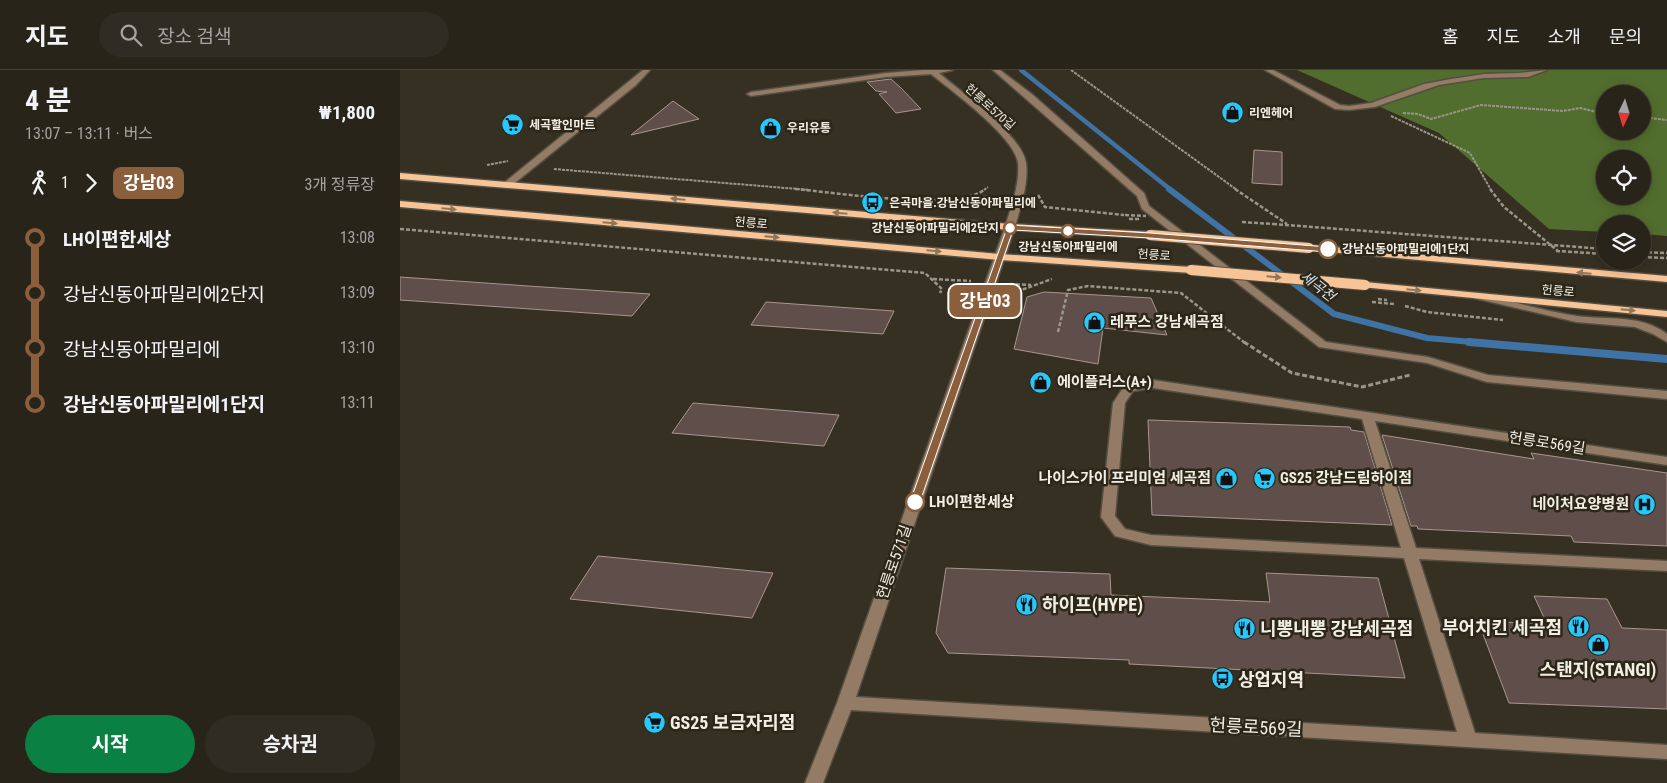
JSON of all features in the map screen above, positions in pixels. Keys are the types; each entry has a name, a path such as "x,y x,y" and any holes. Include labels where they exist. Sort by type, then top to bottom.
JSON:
{"main road":[{"name":"헌릉로","path":"400,176 1010,228 1150,235 1667,279"},
{"name":"헌릉로","path":"400,204 1000,257 1191,270 1365,285 1667,314"}],"street":[{"path":"508,184 647,70"},
{"path":"751,94 876,76 950,70"},
{"path":"996,70 1030,97 1141,195 1145,207 1323,345 1428,360 1488,378 1667,395"},
{"path":"1268,70 1338,107 1346,109 1366,106 1427,86 1478,76 1509,76 1537,73 1544,70"},
{"name":"헌릉로570길","path":"932,71 1008,136 1022,162 1020,188 1010,228"},
{"name":"헌릉로571길","path":"814,783 845,703 1010,228"},
{"path":"1478,296 1577,319 1633,323 1650,327 1667,339"},
{"name":"헌릉로569길","path":"1667,461 1153,384 1129,388 1119,403 1108,516 1120,532 1151,540 1667,566"},
{"path":"1368,416 1468,740"},
{"name":"헌릉로569길","path":"845,703 1667,752"}],"path":[{"path":"1071,70 1215,176 1288,225"},
{"path":"1400,113 1418,114 1431,119 1481,105 1563,111 1580,108 1596,112"},
{"path":"1366,106 1470,153 1487,185 1504,206 1551,246 1576,272"},
{"path":"1651,118 1667,120"},
{"path":"479,164 488,165 513,160"},
{"path":"552,169 935,201 979,195 988,187"},
{"path":"1040,188 1038,194 1045,207 1125,215"},
{"path":"1273,224 1596,248"},
{"path":"400,229 925,273 942,289 940,293"},
{"path":"1651,252 1667,253"},
{"path":"1651,257 1667,258"},
{"path":"1010,300 1013,293 1050,279 1059,279"},
{"path":"1058,332 1068,290 1088,286 1180,293"}],"green space":[{"path":"1297,70 1667,70 1667,236 1651,235 1651,215 1596,215 1596,232 1549,229 1439,133"}],"building":[{"path":"891,79 921,109 896,113 879,94 887,92 876,91 867,82"},
{"path":"673,101 699,119 631,135"},
{"path":"1254,150 1282,152 1282,185 1252,183"},
{"path":"400,277 650,294 632,316 400,300"},
{"path":"1044,292 1151,298 1167,335 1103,328 1098,364 1014,349 1027,297"},
{"path":"766,302 894,311 883,334 751,325"},
{"path":"693,403 839,415 824,446 672,433"},
{"path":"1148,420 1350,427 1351,430 1364,432 1392,525 1152,515"},
{"path":"1382,435 1534,459 1531,453 1667,473 1667,546 1574,542 1571,536 1418,529 1417,526 1411,526"},
{"path":"598,556 773,573 752,618 570,599"},
{"path":"946,568 1110,574 1111,595 1270,602 1266,573 1378,578 1405,678 1129,664 1129,660 948,653 936,633"},
{"path":"1534,596 1607,599 1622,628 1667,630 1667,709 1509,703 1478,621 1547,624"}],"waterway":[{"name":"세곡천","path":"1021,70 1171,190"},
{"name":"세곡천","path":"1169,189 1334,314 1427,338 1484,343"},
{"name":"세곡천","path":"1469,342 1667,359"}],"bus line":[{"name":"강남03","path":"915,502 1010,228 1150,235 1328,249"}],"place":[{"name":"리엔헤어","path":"1233,113"},
{"name":"세곡할인마트","path":"513,125"},
{"name":"우리유통","path":"771,128"},
{"name":"은곡마을.강남신동아파밀리에","path":"873,203"},
{"name":"강남신동아파밀리에2단지","path":"1010,228"},
{"name":"강남신동아파밀리에","path":"1068,231"},
{"name":"강남신동아파밀리에1단지","path":"1328,249"},
{"name":"레푸스 강남세곡점","path":"1094,322"},
{"name":"에이플러스(A+)","path":"1041,382"},
{"name":"나이스가이 프리미엄 세곡점","path":"1227,478"},
{"name":"GS25 강남드림하이점","path":"1264,478"},
{"name":"LH이편한세상","path":"915,502"},
{"name":"네이처요양병원","path":"1645,504"},
{"name":"하이프(HYPE)","path":"1026,604"},
{"name":"부어치킨 세곡점","path":"1578,627"},
{"name":"니뽕내뽕 강남세곡점","path":"1244,628"},
{"name":"스탠지(STANGI)","path":"1598,644"},
{"name":"상업지역","path":"1222,679"},
{"name":"GS25 보금자리점","path":"654,722"}]}
